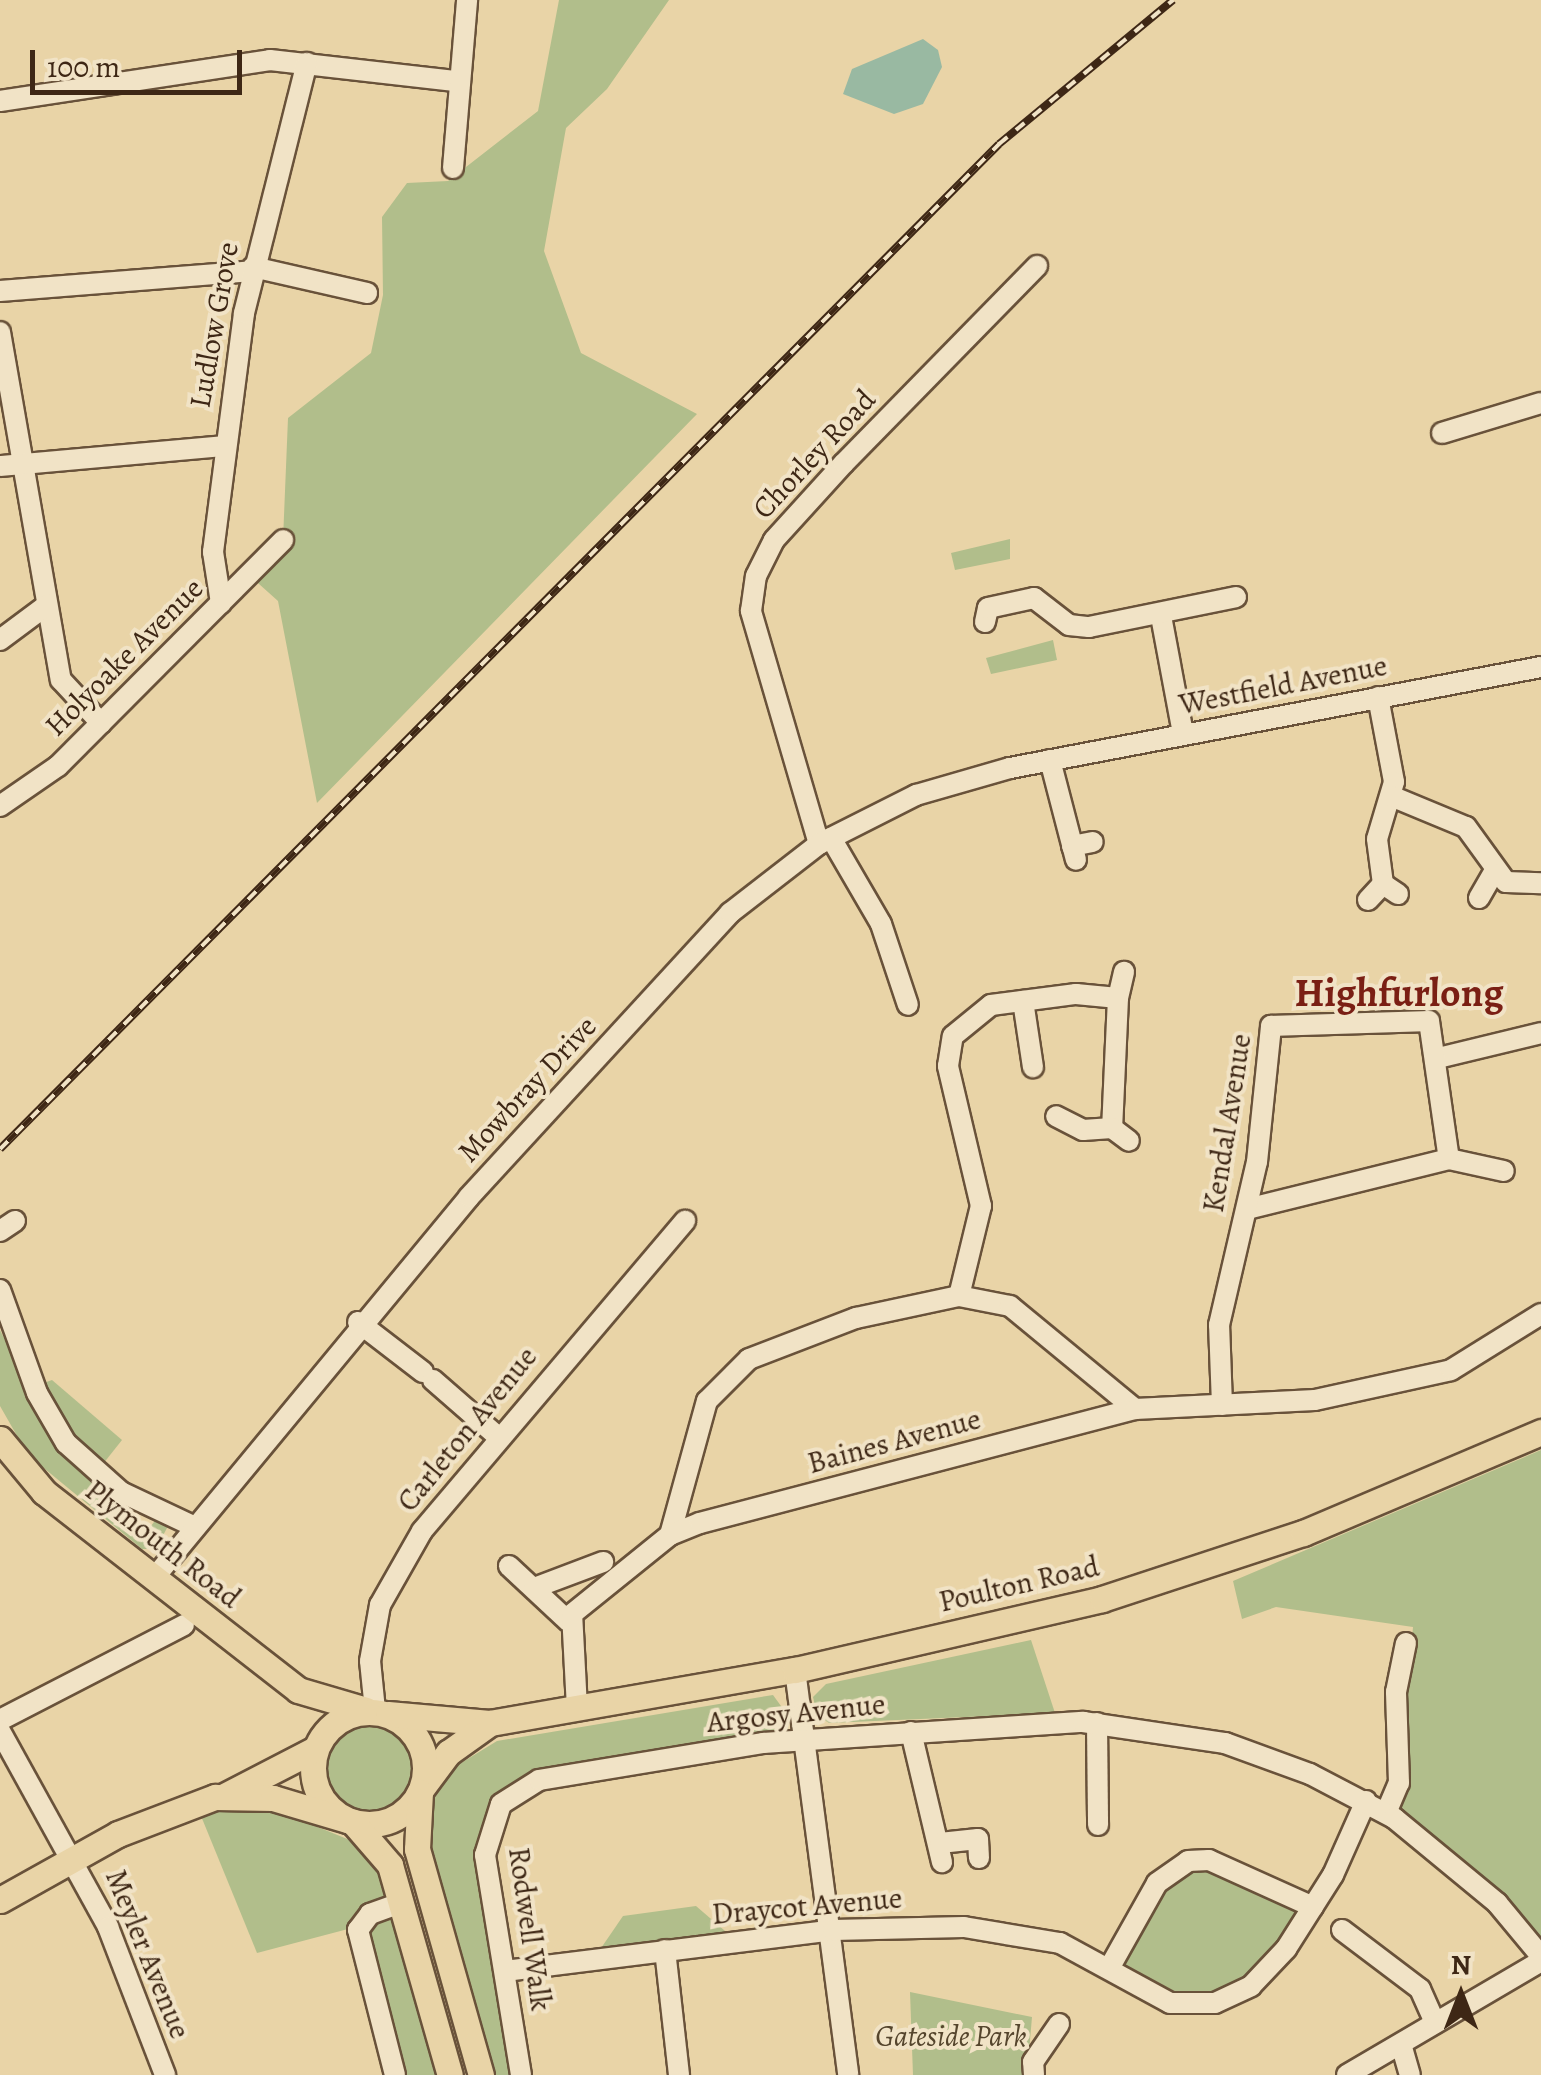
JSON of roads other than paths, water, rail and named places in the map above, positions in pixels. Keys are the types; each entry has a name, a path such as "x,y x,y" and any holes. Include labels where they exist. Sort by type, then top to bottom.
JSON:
{"main road":[{"name":"Poulton Road","path":"376,1712 490,1723 794,1670 1194,1572 1541,1432"},
{"name":"Plymouth Road","path":"0,1439 44,1492 298,1690 376,1712"},
{"path":"298,1690 314,1718 321,1794 385,1854 404,1902 450,2075"},
{"path":"0,1900 74,1856 226,1795 315,1748 334,1724 376,1712 421,1749 417,1849 481,2075"},
{"name":"Poulton Road","path":"421,1791 448,1753 490,1723"},
{"path":"226,1795 273,1798 351,1822 396,1817 421,1791"}],"street":[{"path":"453,168 455,81 466,0"},
{"path":"0,102 228,63 307,62 455,81"},
{"name":"Ludlow Grove","path":"220,603 213,552 224,446 252,269 307,62"},
{"name":"Chorley Road","path":"908,1005 881,924 825,841 751,611 756,576 774,540 844,462 1036,266"},
{"path":"0,290 252,269 368,293"},
{"path":"0,332 60,680 101,723"},
{"path":"1442,433 1541,403"},
{"path":"0,466 224,446"},
{"name":"Holyoake Avenue","path":"0,806 101,723 283,540"},
{"path":"984,608 1038,598 1076,627 1162,616 1236,596"},
{"path":"0,640 47,606"},
{"path":"1162,616 1183,734"},
{"name":"Westfield Avenue","path":"1044,762 1541,668"},
{"path":"1368,900 1391,889 1376,839 1390,796 1393,766 1378,697"},
{"path":"1044,762 1080,849"},
{"name":"Mowbray Drive","path":"154,1578 358,1322 730,913 825,841 916,795 1044,762"},
{"path":"1390,796 1466,828 1492,874"},
{"path":"1492,874 1541,883"},
{"path":"1480,898 1492,874"},
{"path":"1112,1128 1118,998 1124,972"},
{"path":"959,1296 981,1206 948,1046 975,1011 1024,1002 1118,998"},
{"path":"1024,1002 1033,1068"},
{"name":"Kendal Avenue","path":"1222,1405 1219,1325 1247,1209 1270,1026 1415,1017 1434,1030 1449,1158"},
{"path":"1438,1058 1541,1033"},
{"path":"1056,1116 1082,1130 1112,1128 1130,1141"},
{"path":"1247,1209 1449,1158 1504,1171"},
{"name":"Carleton Avenue","path":"376,1712 370,1661 380,1605 422,1531 496,1436 685,1221"},
{"name":"Plymouth Road","path":"0,1290 37,1393 66,1444 121,1492 195,1527"},
{"path":"568,1621 596,1588 670,1535 706,1401 749,1360 839,1323 959,1296 1010,1306 1135,1409"},
{"name":"Baines Avenue","path":"670,1535 1135,1409 1315,1400 1451,1370 1541,1314"},
{"path":"358,1322 496,1436"},
{"path":"534,1588 603,1562"},
{"path":"509,1566 568,1621 578,1708"},
{"path":"0,1720 184,1625"},
{"path":"1386,1813 1399,1783 1396,1692 1406,1644"},
{"path":"794,1670 832,1930 848,2075"},
{"path":"1097,1723 1098,1825"},
{"name":"Argosy Avenue","path":"508,1796 552,1776 803,1739 1097,1723 1225,1743 1366,1801 1386,1813 1496,1903 1541,1958"},
{"name":"Meyler Avenue","path":"0,1730 74,1856 165,2075"},
{"path":"911,1732 941,1853 978,1839 980,1858"},
{"name":"Rodwell Walk","path":"508,1796 485,1845 522,2075"},
{"name":"Draycot Avenue","path":"504,1971 832,1930 1008,1931 1111,1965 1170,2003 1228,2000 1267,1972 1313,1907 1366,1801"},
{"path":"1111,1965 1157,1883 1188,1861 1209,1860 1313,1907"},
{"path":"395,2075 358,1930 370,1914 404,1902"},
{"path":"1354,1931 1420,1989 1436,2023"},
{"path":"665,1950 679,2075"},
{"path":"1347,2075 1541,1958"},
{"path":"1028,2064 1059,2024"},
{"path":"1401,2044 1410,2075"}],"railway":[{"path":"0,1149 999,144 1173,0"}],"district":[{"name":"Highfurlong","path":"1399,993"}],"park label":[{"name":"Gateside Park","path":"951,2036"}]}
